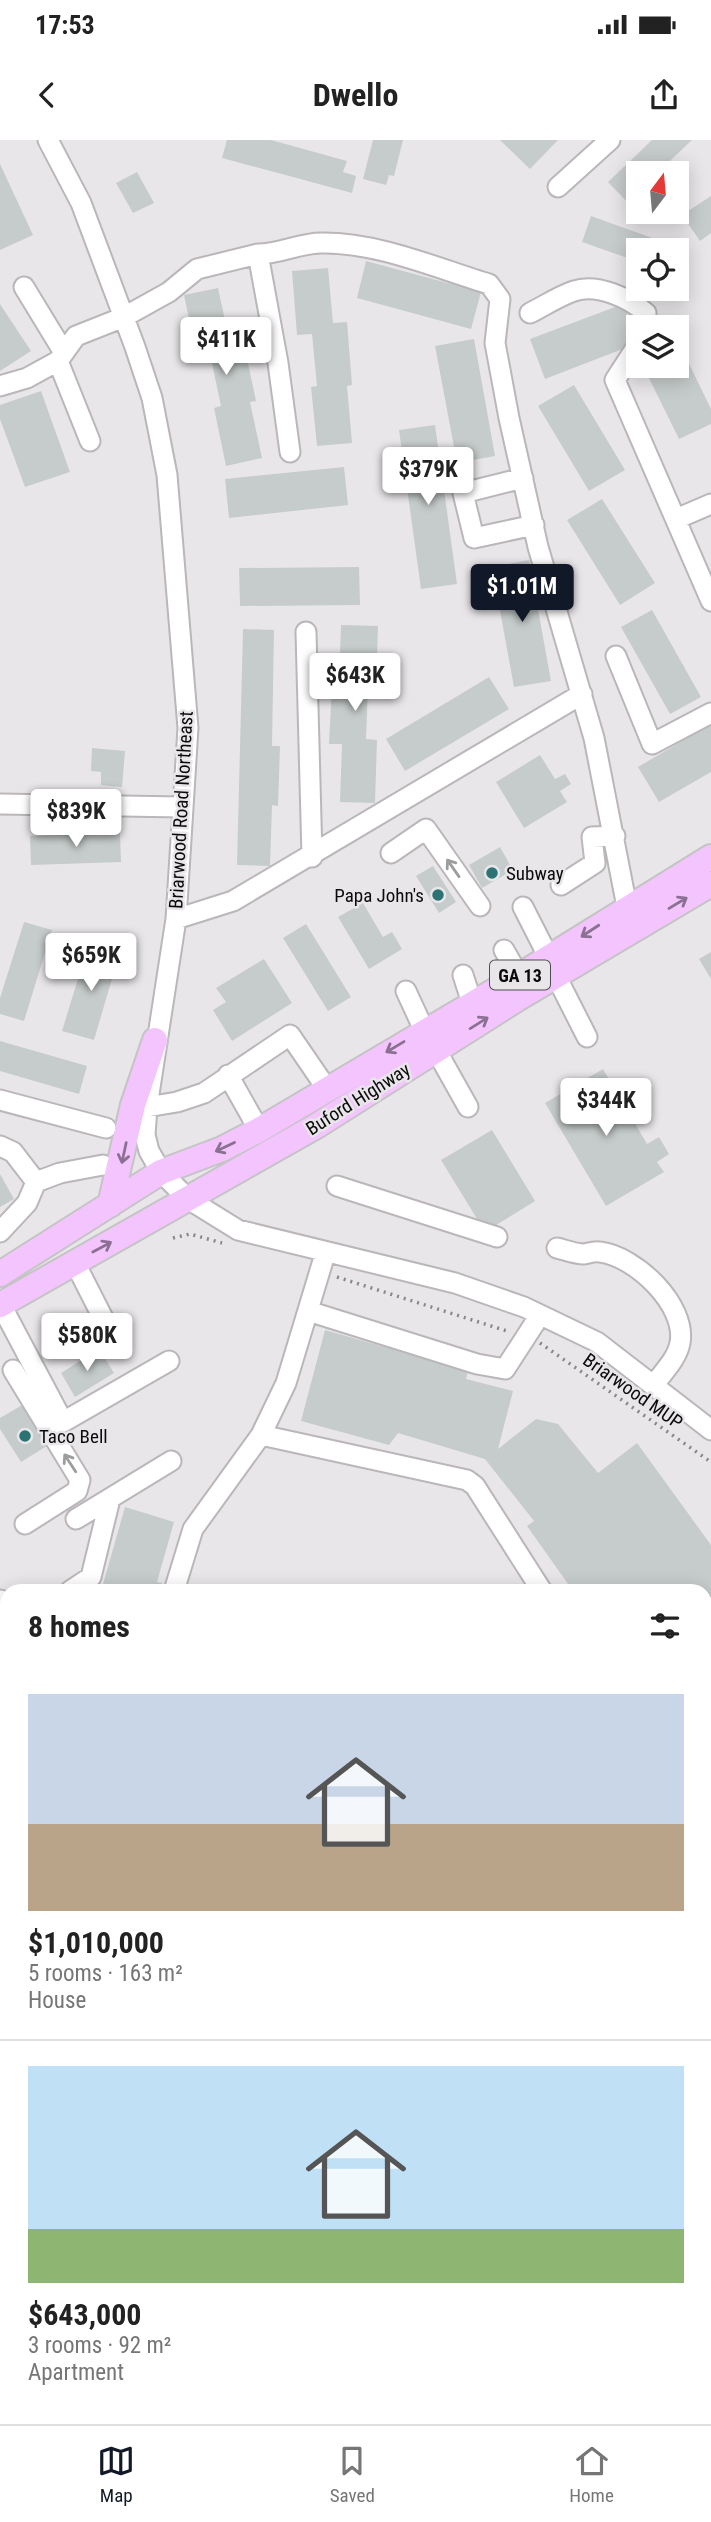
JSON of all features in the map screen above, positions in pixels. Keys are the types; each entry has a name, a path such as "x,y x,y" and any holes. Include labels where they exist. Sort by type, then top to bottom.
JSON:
{"main road":[{"name":"Buford Highway","path":"1,1305 74,1261 318,1125 430,1040 472,1003 519,976 552,967 627,907 711,857"},
{"name":"Buford Highway","path":"2,1267 110,1205 161,1172 222,1149 259,1130 327,1089 430,1040 552,967 711,884"},
{"path":"110,1205 133,1105 155,1040"}],"street":[{"name":"Briarwood Road Northeast","path":"48,140 81,204 124,317 152,398 167,475 187,727 176,919 155,1040 147,1107 145,1135 149,1151 161,1172 188,1199 238,1230 325,1254 455,1283 540,1315 597,1342 711,1430"},
{"path":"558,187 610,140"},
{"path":"0,386 27,378 60,356 76,337 124,317 169,292 197,269 258,254 277,254 319,243 366,248 489,284 500,299 495,343 523,478 582,694 615,836 627,907"},
{"path":"258,254 278,363 290,452"},
{"path":"24,287 60,356 90,441"},
{"path":"530,313 576,290 595,290 634,303 646,315"},
{"path":"626,363 615,380 711,601"},
{"path":"523,478 463,493 474,538 534,525"},
{"path":"676,519 711,504"},
{"path":"306,632 312,857"},
{"path":"616,656 652,744 711,713"},
{"path":"176,919 233,901 312,857 582,694"},
{"path":"0,804 182,807"},
{"path":"391,853 426,829 480,906"},
{"path":"561,884 595,863 592,837 615,836"},
{"path":"523,907 587,1037"},
{"path":"504,950 519,976"},
{"path":"463,975 472,1003"},
{"path":"407,990 430,1040 468,1107"},
{"path":"147,1107 204,1093 290,1035 327,1089"},
{"path":"228,1075 259,1130"},
{"path":"0,1100 106,1128"},
{"path":"0,1146 13,1152 36,1182"},
{"path":"0,1232 27,1203 36,1182 60,1173 103,1165"},
{"path":"337,1186 497,1237"},
{"path":"557,1248 582,1254 601,1251 640,1269 665,1292 677,1318 681,1341 675,1356 654,1385"},
{"path":"176,1584 193,1529 261,1435 286,1383 325,1254"},
{"path":"74,1261 103,1318"},
{"path":"1,1305 62,1422 169,1361"},
{"path":"308,1311 477,1364 505,1369 540,1315"},
{"path":"13,1370 80,1480 77,1491 25,1524"},
{"path":"261,1435 467,1480 475,1486 538,1584"},
{"path":"76,1519 171,1461"},
{"path":"80,1584 91,1577 110,1499"}],"path":[{"path":"340,1278 516,1334"},
{"name":"Briarwood MUP","path":"540,1343 711,1462"}],"building":[{"path":"227,140 271,140 347,161 343,172 356,176 352,193 222,158"},
{"path":"373,140 403,140 394,176 389,175 386,185 363,179"},
{"path":"500,140 558,140 530,169"},
{"path":"652,140 692,140 670,161 630,161"},
{"path":"0,164 33,235 0,250"},
{"path":"626,165 626,201 608,182"},
{"path":"137,172 154,203 133,213 116,183"},
{"path":"711,196 711,233 700,241 688,224 690,210"},
{"path":"591,216 652,238 626,238 626,257 582,242"},
{"path":"366,261 481,292 471,329 357,298"},
{"path":"328,268 333,323 347,322 352,385 347,386 352,443 317,446 311,387 317,386 312,334 297,335 292,271"},
{"path":"218,288 230,343 243,340 256,401 250,402 262,458 226,466 214,408 221,406 210,354 197,357 184,295"},
{"path":"0,304 31,351 0,371"},
{"path":"623,304 627,315 626,348 545,379 530,339"},
{"path":"474,339 495,456 457,463 435,346"},
{"path":"689,364 711,409 711,424 679,439 649,378 689,378"},
{"path":"574,385 625,470 589,491 538,406"},
{"path":"41,391 70,472 25,487 0,419 0,405"},
{"path":"435,425 457,584 421,589 399,430"},
{"path":"344,467 348,505 229,518 225,479"},
{"path":"602,499 655,583 620,605 567,520"},
{"path":"529,560 551,681 514,687 492,567"},
{"path":"359,567 360,605 240,606 239,568"},
{"path":"652,610 701,697 670,714 621,627"},
{"path":"341,625 378,626 376,687 368,687 366,739 377,740 375,803 340,802 342,744 329,744 332,684 339,684"},
{"path":"243,629 274,630 272,746 280,746 278,806 272,805 270,866 237,865"},
{"path":"489,677 509,709 405,771 386,739"},
{"path":"711,724 711,772 659,802 638,767"},
{"path":"92,748 125,751 122,787 101,785 101,772 91,771"},
{"path":"540,755 555,779 565,774 571,784 560,791 567,802 524,828 496,782"},
{"path":"120,833 121,862 31,865 30,836"},
{"path":"500,847 513,870 482,888 469,865"},
{"path":"433,866 456,902 439,913 416,876"},
{"path":"363,903 383,937 392,932 402,949 369,969 338,917"},
{"path":"24,922 52,930 24,1021 0,1014 0,998"},
{"path":"306,924 351,997 328,1011 283,938"},
{"path":"88,946 119,955 94,1040 62,1031"},
{"path":"711,952 711,979 699,959"},
{"path":"264,959 292,1003 232,1041 213,1010 226,1002 216,988"},
{"path":"0,1041 87,1066 79,1094 0,1071"},
{"path":"603,1069 647,1144 659,1137 669,1154 657,1162 664,1172 606,1206 545,1103"},
{"path":"492,1130 535,1201 485,1232 441,1160"},
{"path":"0,1174 14,1199 0,1207"},
{"path":"325,1330 468,1371 466,1379 513,1391 498,1449 536,1419 558,1424 598,1473 637,1443 711,1545 711,1584 568,1584 527,1526 534,1521 485,1459 398,1433 389,1445 301,1421"},
{"path":"99,1349 114,1373 75,1397 61,1373"},
{"name":"Taco Bell","path":"24,1404 50,1444 21,1462 0,1429 0,1418"},
{"path":"125,1507 174,1522 157,1582 162,1584 103,1584"}],"place":[{"name":"Subway","path":"492,873"},
{"name":"Papa John's","path":"438,895"},
{"name":"Taco Bell","path":"25,1436"}]}
